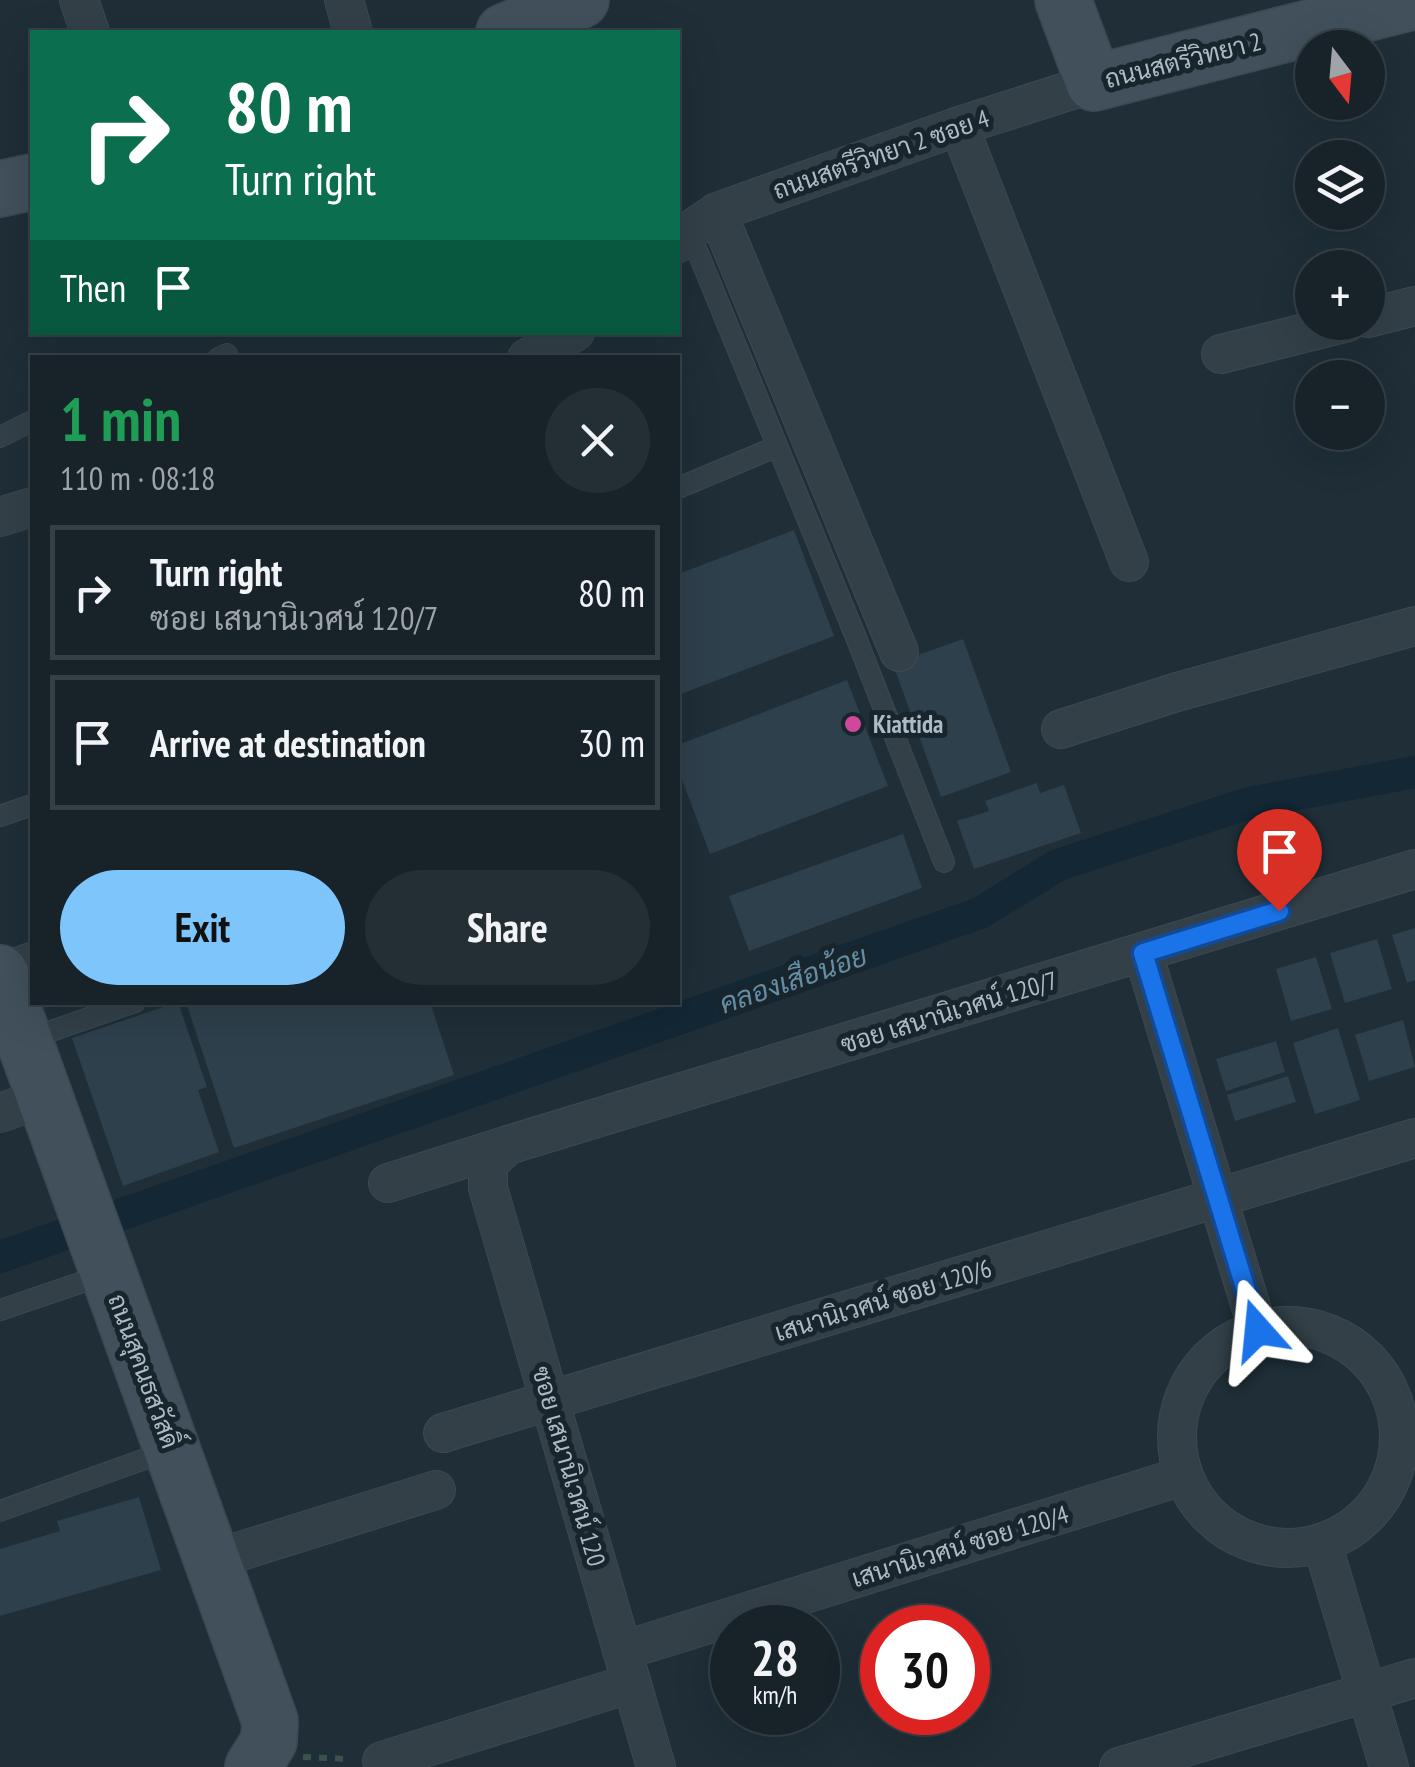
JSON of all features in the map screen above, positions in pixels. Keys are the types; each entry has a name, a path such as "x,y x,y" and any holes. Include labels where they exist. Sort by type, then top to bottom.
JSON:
{"main road":[{"path":"509,30 581,0"},
{"name":"ถนนสตรีวิทยา 2","path":"1063,0 1094,83 1398,3"},
{"path":"0,188 30,182"},
{"name":"ถนนสุคนธสวัสดิ์","path":"0,974 24,1040 22,1105 97,1242 270,1721 269,1741 257,1761"}],"street":[{"path":"79,0 89,30"},
{"path":"344,0 352,30"},
{"name":"ถนนสตรีวิทยา 2 ซอย 4","path":"695,229 959,126 1094,83"},
{"path":"959,126 1129,562"},
{"path":"695,229 899,652"},
{"path":"1385,314 1415,306"},
{"path":"534,355 570,335"},
{"path":"1222,354 1295,335"},
{"path":"0,517 30,509"},
{"path":"1061,729 1415,626"},
{"name":"ซอย เสนานิเวศน์ 120/7","path":"388,1183 498,1155 1415,869"},
{"path":"1143,953 1258,1330"},
{"name":"เสนานิเวศน์ ซอย 120/6","path":"443,1433 1415,1138"},
{"name":"ซอย เสนานิเวศน์ 120","path":"498,1155 488,1188 656,1767"},
{"path":"1284,1326 1334,1335 1375,1366 1406,1409 1393,1476 1376,1505 1352,1528 1322,1543 1288,1548 1255,1543 1225,1528 1200,1506 1183,1476 1177,1446 1178,1416 1188,1386 1206,1361 1230,1342 1258,1330 1284,1326"},
{"name":"เสนานิเวศน์ ซอย 120/4","path":"382,1761 627,1667 1183,1476"},
{"path":"212,1560 436,1490"},
{"path":"1322,1543 1389,1767"},
{"path":"1118,1767 1415,1678"}],"lane":[{"path":"695,229 776,447 856,635 944,862"},
{"path":"0,437 30,422"},
{"path":"680,487 776,447"},
{"path":"0,816 30,807"},
{"path":"0,964 30,953"},
{"path":"24,1040 127,1005"},
{"path":"0,1310 97,1242"},
{"path":"0,1510 172,1449"}],"path":[{"path":"257,1761 382,1761"}],"building":[{"path":"794,530 834,636 680,694 680,573"},
{"path":"963,639 1011,772 941,797 893,664"},
{"path":"847,680 888,786 710,854 680,774 680,744"},
{"path":"1037,783 1040,793 1064,785 1081,833 974,869 957,821 989,811 985,801"},
{"path":"903,834 922,888 749,951 729,896"},
{"path":"1415,928 1415,980 1407,983 1392,935"},
{"path":"1377,939 1392,989 1345,1003 1330,953"},
{"path":"1316,957 1332,1009 1291,1021 1276,969"},
{"path":"179,1005 207,1087 198,1090 219,1152 123,1186 72,1038"},
{"path":"187,1005 431,1005 454,1075 234,1148"},
{"path":"1403,1020 1415,1067 1369,1081 1355,1035"},
{"path":"1338,1028 1360,1100 1315,1114 1293,1043"},
{"path":"1276,1041 1285,1072 1226,1091 1216,1059"},
{"path":"1288,1076 1296,1102 1235,1121 1227,1095"},
{"path":"139,1497 161,1570 0,1616 0,1549 60,1531 57,1521"}],"waterway":[{"name":"คลองเสือน้อย","path":"0,1257 980,913 1058,865 1249,803 1415,772"}],"place":[{"name":"Kiattida","path":"853,724"}],"route":[{"path":"1258,1330 1143,953 1279,911"}]}
